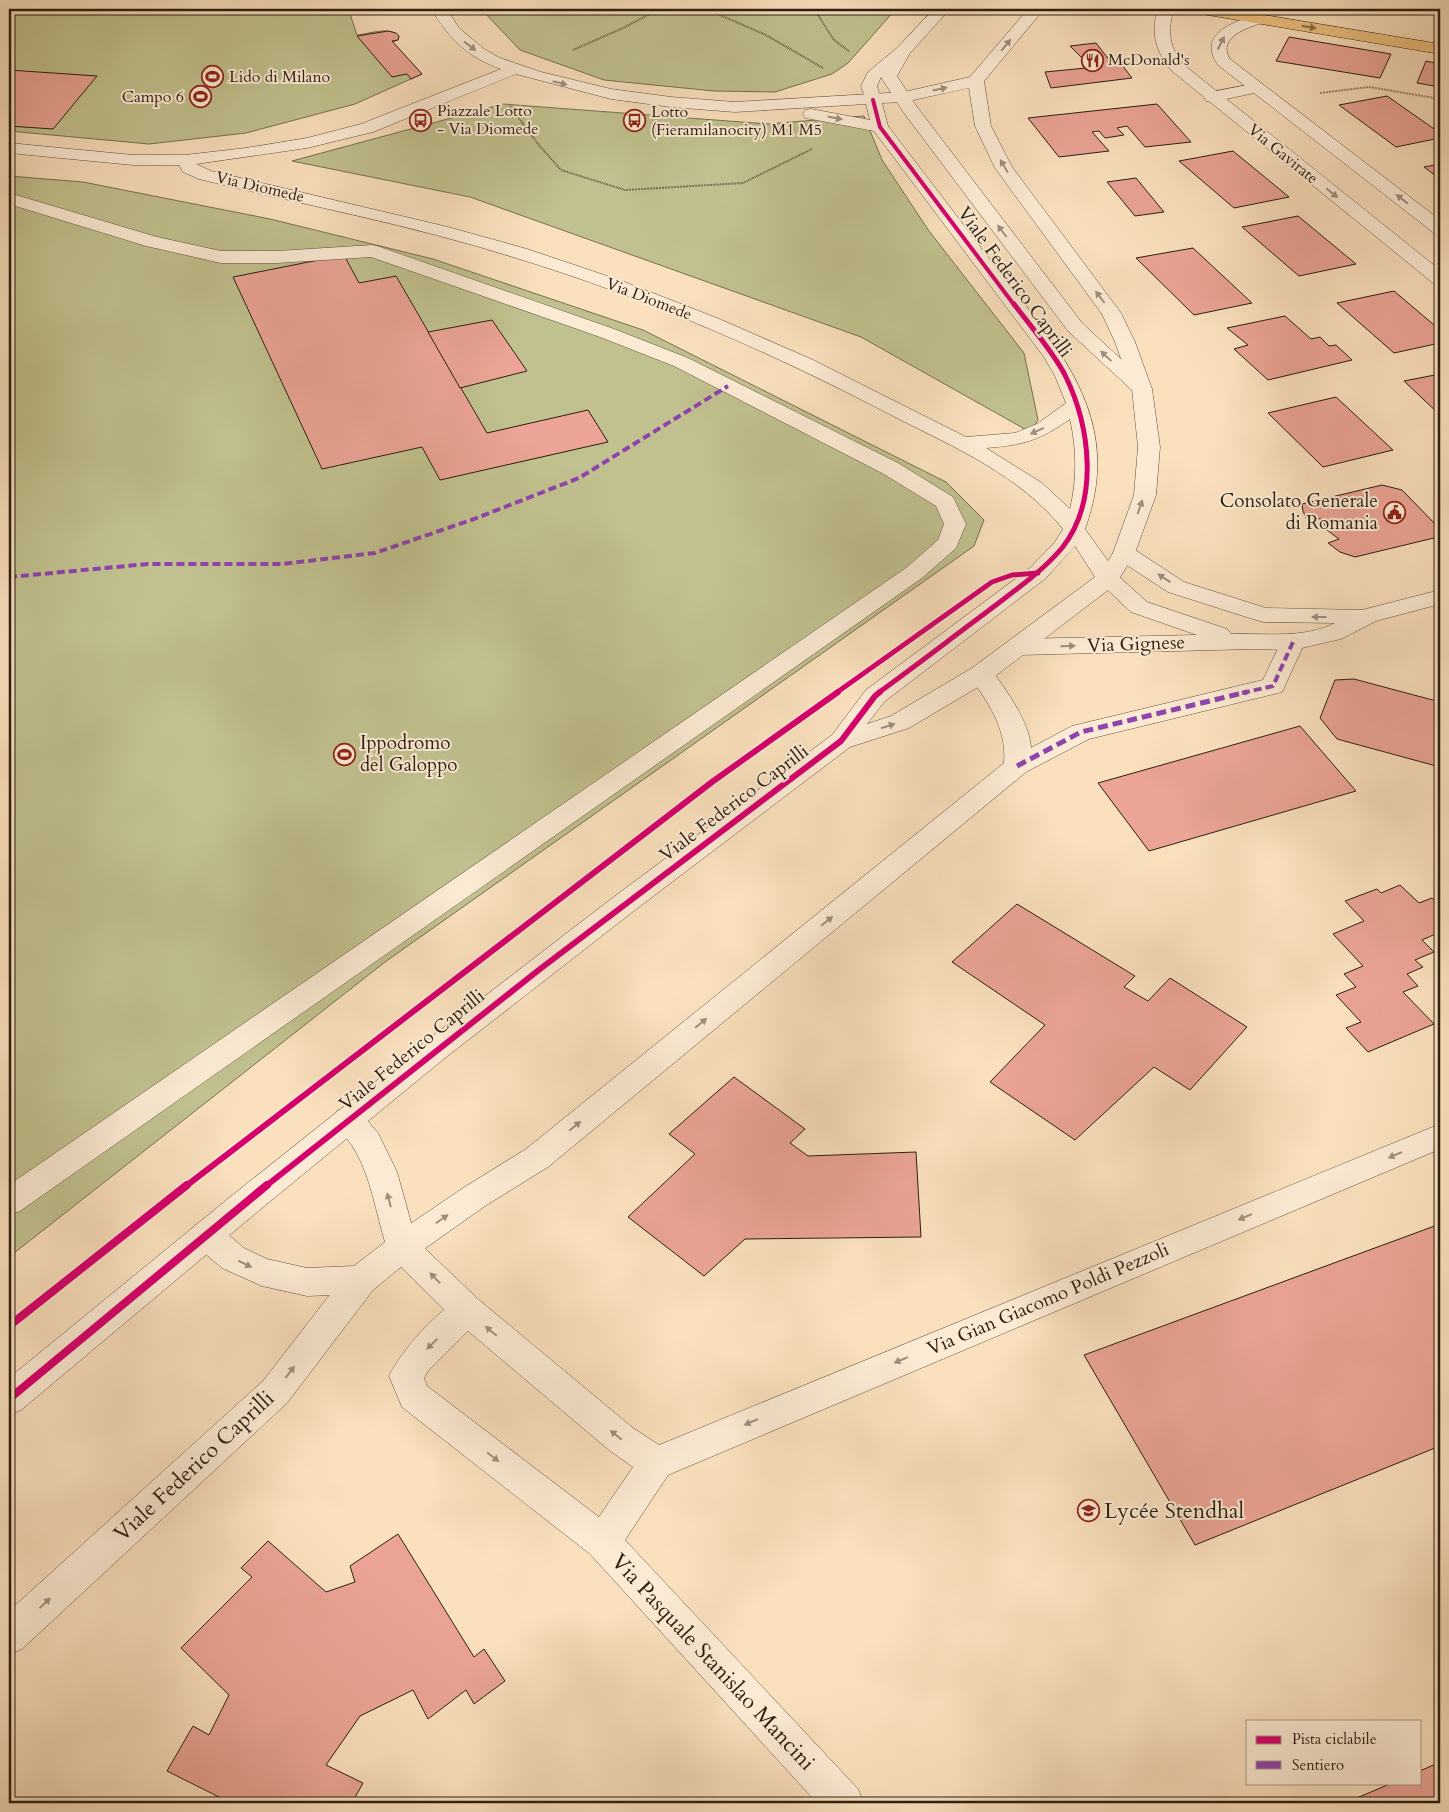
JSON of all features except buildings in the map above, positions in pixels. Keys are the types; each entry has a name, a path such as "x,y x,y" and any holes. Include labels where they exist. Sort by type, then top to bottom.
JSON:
{"main road":[{"path":"1202,9 1440,49"}],"street":[{"path":"439,9 453,31 478,52 514,69 560,83 611,94 670,102 828,116 880,127"},
{"path":"902,51 942,9"},
{"path":"735,107 904,97 976,82 1036,9"},
{"name":"Via Gavirate","path":"1166,9 1161,36 1168,58 1178,68 1440,279"},
{"name":"Via Gavirate","path":"1260,19 1235,27 1224,36 1217,48 1217,55 1440,229"},
{"name":"Viale Federico Caprilli","path":"902,51 889,76 910,109 1075,328 1142,389"},
{"name":"Viale Federico Caprilli","path":"9,1399 206,1235 518,985 841,741 874,696 1038,573 1058,553 1074,529 1083,502 1088,472 1085,438 1077,404 1065,375 1042,341 880,127 868,86 874,75 902,51"},
{"name":"Via Diomede","path":"9,148 133,160 185,160 246,153 307,143 367,128 514,69"},
{"name":"Viale Federico Caprilli","path":"841,741 900,722 981,674 1108,579 1124,553 1145,495 1149,447 1142,389 1125,342 1112,313 1004,168 983,126 976,82"},
{"path":"1212,97 1258,88"},
{"name":"Via Diomede","path":"185,160 189,168 205,175 353,208 522,254 622,288 730,330 829,375 963,444 1021,478 1047,498 1074,529"},
{"path":"9,198 153,242 221,257 277,257 373,250 463,284 607,333 681,362 890,468 945,502 955,524 948,543 914,573 9,1202"},
{"path":"963,444 1019,439 1044,428 1077,404"},
{"path":"1074,529 1124,553"},
{"path":"1074,529 1108,579"},
{"name":"Via Gignese","path":"1124,553 1176,587 1264,615 1368,616 1436,603"},
{"name":"Via Gignese","path":"1108,579 1140,607 1211,633 1252,641"},
{"name":"Via Gignese","path":"1019,647 1252,641 1293,642 1333,634 1368,616"},
{"path":"206,1235 233,1258 262,1272 308,1282 361,1280 402,1247 474,1197 537,1158 1017,766 1081,732 1273,686 1293,642"},
{"path":"981,674 1013,722 1019,748 1017,766"},
{"path":"348,1120 367,1142 381,1172 402,1247 467,1310 621,1439 656,1463"},
{"name":"Via Gian Giacomo Poldi Pezzoli","path":"656,1463 1440,1136"},
{"name":"Viale Federico Caprilli","path":"9,1636 275,1392 361,1280"},
{"name":"Via Pasquale Stanislao Mancini","path":"467,1310 416,1360 406,1376 414,1396 604,1542 844,1803"},
{"name":"Via Pasquale Stanislao Mancini","path":"604,1542 656,1463"}],"path":[{"path":"570,51 623,28 658,9"},
{"path":"706,9 724,15 786,44 824,69"},
{"path":"814,9 834,40 855,55"},
{"path":"1320,92 1369,87 1440,100"},
{"path":"508,104 538,144 561,170 624,190 743,183 818,146"}],"green space":[{"name":"Lido di Milano","path":"9,9 359,9 349,11 357,35 379,31 395,33 399,36 398,40 392,42 422,74 355,104 246,133 149,144 9,131"},
{"path":"481,9 896,9 848,63 832,74 775,92 714,91 604,80 520,50"},
{"path":"503,104 768,124 864,116 882,160 929,231 1024,353 1038,420 1030,432 861,337 470,197 292,161"},
{"name":"Ippodromo del Galoppo","path":"9,176 83,182 270,219 433,259 643,330 946,482 984,520 974,546 385,962 9,1257"}],"marked path":[{"path":"9,577 148,564 282,564 375,553 474,519 579,478 728,386"},
{"path":"1017,766 1081,732 1273,686 1293,642"}],"cycle path":[{"path":"9,1399 373,1099 625,903 841,741 875,696 1038,573 1067,541 1081,511 1087,472 1084,432 1073,394 1063,372 1048,349 880,127 873,100"},
{"path":"9,1326 235,1147 712,782 992,582 1012,575 1038,573"}],"place":[{"name":"McDonald's","path":"1092,60"},
{"name":"Lido di Milano","path":"213,77"},
{"name":"Campo 6","path":"200,97"},
{"name":"Piazzale Lotto - Via Diomede","path":"421,120"},
{"name":"Lotto (Fieramilanocity) M1 M5","path":"635,121"},
{"name":"Consolato Generale di Romania","path":"1394,512"},
{"name":"Ippodromo del Galoppo","path":"344,754"},
{"name":"Lycée Stendhal","path":"1088,1511"}]}
